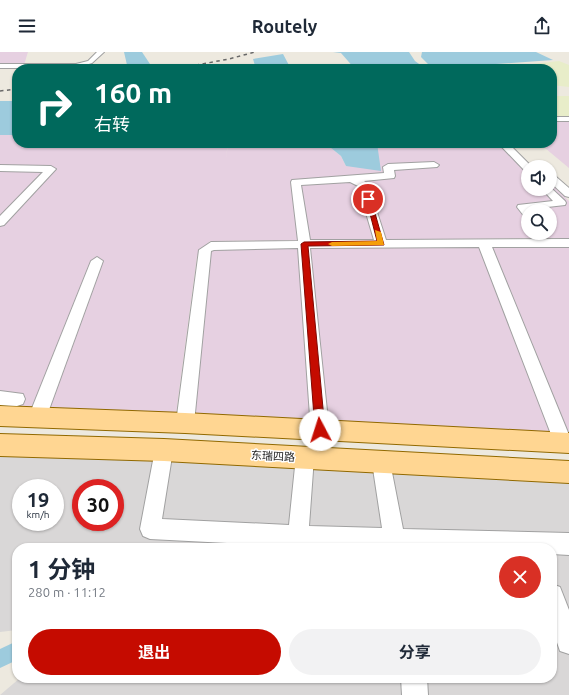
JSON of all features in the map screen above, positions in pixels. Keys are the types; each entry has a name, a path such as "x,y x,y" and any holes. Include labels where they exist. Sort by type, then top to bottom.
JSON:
{"main road":[{"path":"0,416 185,423 566,443"},
{"name":"东瑞四路","path":"0,445 164,450 569,472"}],"street":[{"path":"83,64 90,62 101,52"},
{"path":"0,66 12,66"},
{"path":"557,119 569,119"},
{"path":"508,148 521,162"},
{"path":"518,148 531,160"},
{"path":"320,430 304,244 296,182 354,180 390,176 388,167 434,165"},
{"path":"0,168 51,170 0,223"},
{"path":"354,180 363,184 382,244"},
{"path":"565,186 569,194"},
{"path":"551,204 561,203 554,196"},
{"path":"552,240 555,243"},
{"path":"484,243 566,443"},
{"path":"185,423 205,250 211,246 304,244 569,243"},
{"path":"37,418 97,261"},
{"path":"0,398 17,399"},
{"path":"164,450 150,529 298,542 346,543"},
{"path":"298,542 305,458"},
{"path":"381,462 395,543"},
{"path":"557,544 569,544"},
{"path":"557,616 562,636"},
{"path":"414,683 415,695"}],"shaded area":[{"path":"0,52 28,52 24,64 0,65"},
{"path":"557,120 569,120 569,168 545,148 557,148"},
{"path":"0,135 12,135 12,148 227,148 226,157 228,148 331,148 341,156 346,166 369,148 513,148 526,160 521,160 521,196 557,196 557,190 569,201 569,238 557,238 557,204 521,204 521,238 210,241 197,256 176,414 0,408"},
{"path":"211,246 569,247 569,437 185,423"},
{"path":"0,453 569,476 569,695 0,695 14,683 557,683 557,543 12,543 12,631 0,632"}],"green space":[{"path":"559,61 569,65 569,87 557,86 557,64 533,64"},
{"path":"557,96 569,96 569,119 557,119"}],"water":[{"path":"124,52 142,52 150,64 127,64"},
{"path":"333,52 409,52 415,61 419,64 351,64 341,53"},
{"path":"422,52 536,52 553,60 496,64 428,64 421,57"},
{"path":"283,54 288,64 254,64 253,59"},
{"path":"0,101 12,101 12,135 0,135"},
{"path":"331,148 378,148 381,171 346,166 341,156"}],"waterway":[{"path":"0,659 12,653"}],"railway":[{"path":"202,64 255,52"},
{"path":"0,91 12,90"}],"slow traffic":[{"path":"332,244 382,244 378,232"}],"route":[{"path":"320,430 304,244 382,244 368,199"}]}
